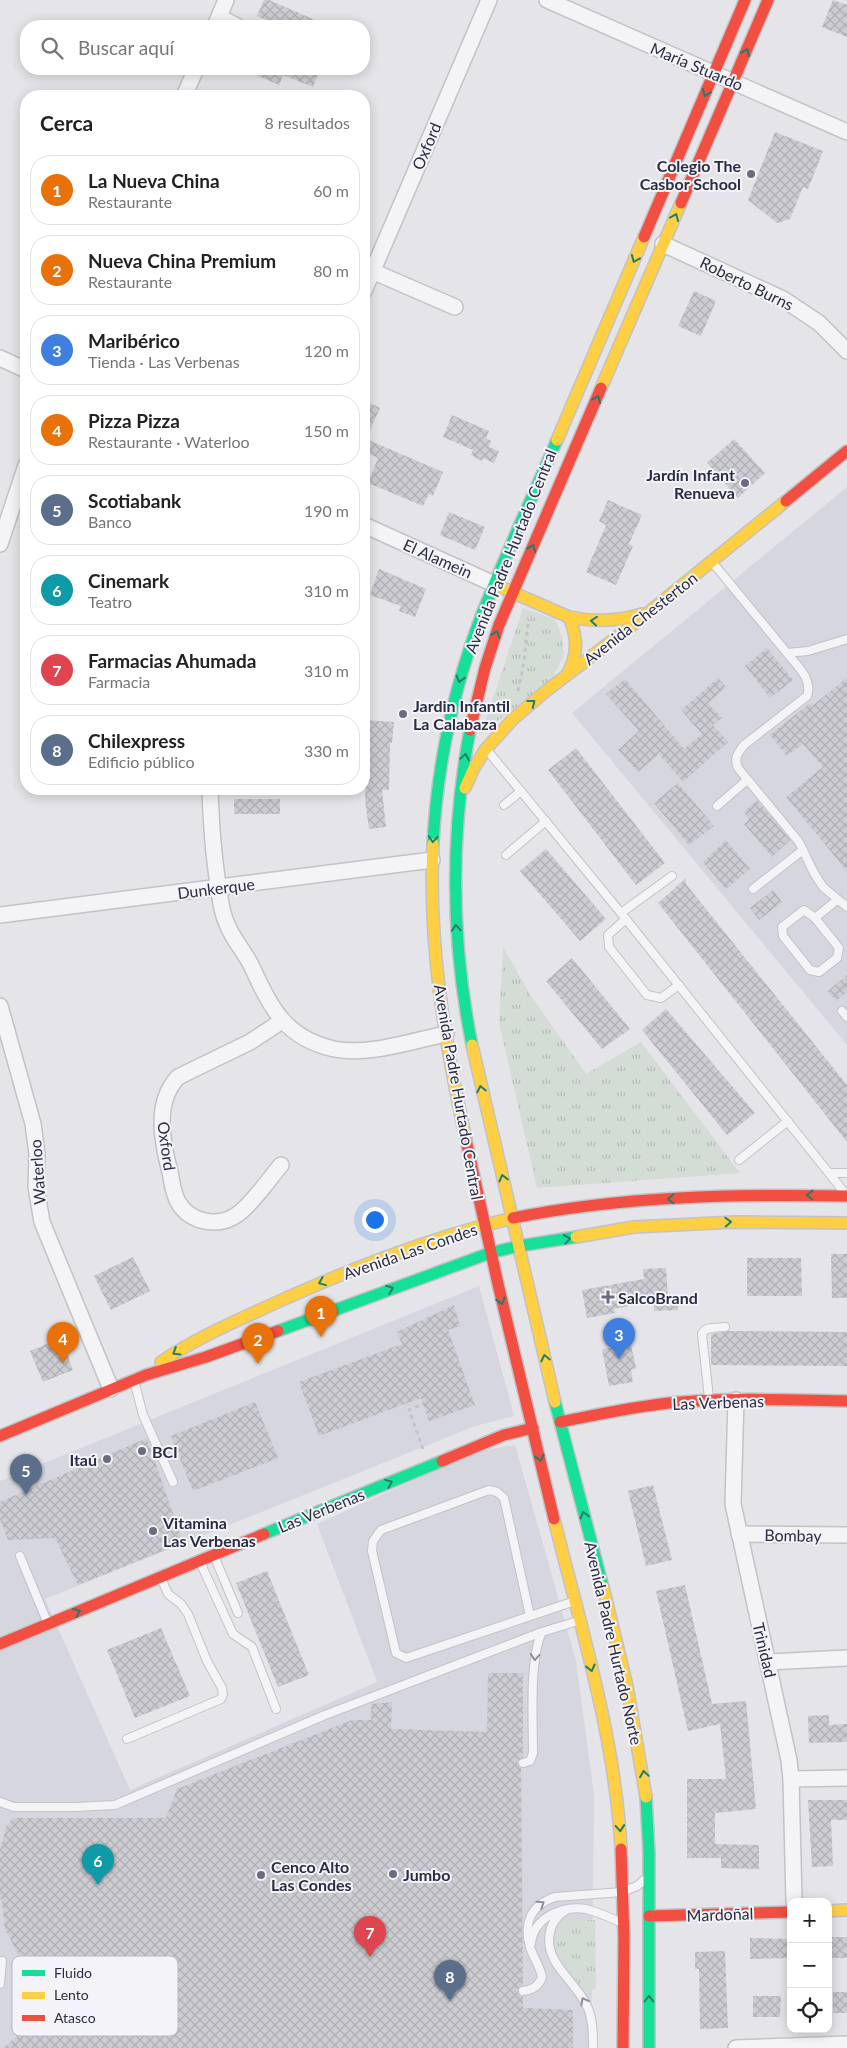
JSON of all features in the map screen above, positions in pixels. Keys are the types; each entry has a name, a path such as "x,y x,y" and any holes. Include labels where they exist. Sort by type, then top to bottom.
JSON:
{"main road":[{"name":"Avenida Padre Hurtado Central","path":"490,1253 460,1119 446,1034 434,935 432,860 438,788 451,716 471,643 494,584 745,0"},
{"name":"Avenida Padre Hurtado Central","path":"519,1246 481,1090 462,985 455,919 459,805 468,733 490,652 513,593 768,0"},
{"name":"Avenida Chesterton","path":"459,805 474,768 486,748 513,719 653,609 847,451"},
{"name":"El Alamein","path":"494,584 569,617 606,622 630,618 653,609"},
{"path":"567,675 575,659 577,642 569,617"},
{"name":"Avenida Las Condes","path":"146,1375 175,1352 197,1340 312,1286 397,1252 484,1225 544,1213 658,1200 772,1195 847,1196"},
{"name":"Avenida Las Condes","path":"1,1431 146,1375 206,1357 490,1253 519,1246 634,1227 735,1222 847,1223"},
{"name":"Avenida Padre Hurtado Norte","path":"519,1246 560,1422 616,1641 639,1746 646,1791 649,1875 649,2048"},
{"name":"Avenida Padre Hurtado Norte","path":"490,1253 605,1725 614,1776 621,1832 623,2048"},
{"name":"Las Verbenas","path":"560,1422 654,1405 710,1400 847,1401"},
{"name":"Las Verbenas","path":"0,1644 160,1576 504,1435 533,1428"},
{"path":"580,1621 599,1628 616,1641"},
{"path":"832,1911 847,1910"},
{"name":"Mardoñal","path":"649,1916 787,1912"}],"street":[{"path":"218,20 226,0"},
{"name":"Oxford","path":"370,276 489,0"},
{"name":"María Stuardo","path":"547,0 847,132"},
{"path":"187,90 193,75"},
{"name":"Roberto Burns","path":"663,244 783,299 819,323 847,351"},
{"path":"372,271 455,307"},
{"path":"0,358 20,367"},
{"path":"0,544 20,483"},
{"name":"El Alamein","path":"370,528 494,584"},
{"path":"210,795 218,887 227,925 250,964 267,1001 282,1021 296,1034 306,1040 350,1051 372,1050 446,1034"},
{"name":"Dunkerque","path":"0,915 432,860"},
{"name":"Waterloo","path":"0,1006 33,1124 37,1154 36,1187 42,1222 111,1389"},
{"name":"Oxford","path":"281,1164 238,1214 215,1222 200,1220 189,1215 183,1209 175,1195 165,1153 162,1127 165,1097 172,1084 178,1078 243,1046 282,1021"},
{"name":"Trinidad","path":"736,1400 733,1504 786,1742 791,1779 794,1898"},
{"name":"Bombay","path":"739,1534 847,1535"},
{"path":"768,1662 847,1658"},
{"path":"791,1779 847,1778"},
{"path":"736,2048 847,2044"}],"lane":[{"path":"712,561 808,680 809,690 807,696 744,745 737,754 738,768 799,842 823,887 847,907"},
{"path":"787,653 808,651 847,639"},
{"path":"486,748 624,916 847,1196"},
{"path":"716,806 747,780"},
{"path":"504,805 521,791"},
{"path":"506,855 546,821"},
{"path":"753,889 803,850"},
{"path":"672,876 624,916 608,935 609,947 647,995 662,998 679,985"},
{"path":"815,918 837,900"},
{"path":"807,910 815,918 839,948 837,958 819,972 810,970 781,932 782,927 800,911 807,910"},
{"path":"739,1160 788,1121"},
{"path":"830,1173 847,1173"},
{"path":"710,1400 702,1334 707,1328 725,1327"},
{"path":"134,1380 144,1415 173,1482"},
{"path":"530,1616 504,1498 497,1492 489,1490 381,1530 373,1541 372,1551 396,1653 406,1658 575,1601"},
{"path":"214,1555 238,1614"},
{"path":"20,1556 48,1624"},
{"path":"199,1560 233,1634 252,1647 276,1709"},
{"path":"127,1739 221,1699 223,1694 188,1614 181,1604 168,1594 160,1576"},
{"path":"0,1802 14,1806 75,1807 115,1805 325,1716 542,1632 580,1621"},
{"path":"523,1763 530,1761 532,1753 535,1656 536,1645 542,1632"},
{"path":"524,1991 538,1985 542,1977 530,1947 527,1927 531,1913 539,1904 549,1899 564,1896 622,1892 637,1886 649,1875"},
{"path":"530,1947 534,1931 542,1921 557,1912 568,1909 588,1910 623,1923"},
{"path":"568,1909 558,1916 552,1924 549,1947 555,1961 587,2006 592,2024 593,2048"},
{"path":"0,1984 2,1962"}],"path":[{"path":"518,695 528,623"},
{"path":"424,1404 409,1410 429,1466"}],"shaded area":[{"path":"847,487 847,1045 572,713"},
{"path":"479,1286 514,1416 475,1426 45,1599 130,1790 377,1682 317,1524 479,1451 515,1445 576,1661 594,1795 591,2048 0,2048 0,1481"}],"green space":[{"path":"523,608 555,619 562,637 564,655 550,683 481,734"},
{"path":"503,947 531,996 586,1074 641,1042 740,1173 537,1188 499,1023"},
{"path":"566,1920 595,1920 596,1988 589,1992 582,1989 554,1946 557,1928"}],"building":[{"path":"264,0 269,0 315,20 266,20 257,16"},
{"path":"833,0 847,5 847,37 822,27"},
{"path":"256,75 283,75 279,85"},
{"path":"283,75 318,75 313,87"},
{"path":"775,132 823,151 808,189 803,187 790,219 777,223 748,200"},
{"path":"694,291 716,301 701,336 678,326"},
{"path":"370,403 380,408 370,430"},
{"path":"452,415 489,431 486,438 491,441 489,447 499,451 494,463 483,458 482,461 471,455 473,450 443,437"},
{"path":"734,439 765,473 738,498 707,463"},
{"path":"370,441 443,472 433,496 429,494 423,506 370,484 370,478 378,458 370,454"},
{"path":"608,500 642,515 629,544 633,546 616,585 586,572 606,525 599,521"},
{"path":"449,512 485,527 475,550 440,535"},
{"path":"379,569 426,589 415,617 399,611 401,606 370,595"},
{"path":"767,648 793,680 770,698 745,666"},
{"path":"718,678 726,687 708,703 722,718 713,725 728,742 683,782 659,754 638,772 618,750 639,731 606,694 625,679 684,749 702,734 681,710"},
{"path":"847,678 847,871 786,797 823,767 803,744 787,756 770,735 810,703 812,706"},
{"path":"370,720 394,722 392,743 390,743 389,790 382,790 386,827 369,829 365,795 370,795"},
{"path":"576,748 665,863 636,885 548,770"},
{"path":"678,783 714,826 689,845 654,803"},
{"path":"234,799 280,799 280,814 234,814"},
{"path":"757,800 790,840 772,857 744,824 749,819 744,812"},
{"path":"726,840 750,869 726,889 703,862"},
{"path":"546,849 606,919 580,941 520,871"},
{"path":"686,878 686,884 847,1085 847,1142 658,903"},
{"path":"773,890 782,902 759,920 750,908"},
{"path":"572,958 630,1029 602,1049 546,981"},
{"path":"847,975 847,992 836,1001 828,991"},
{"path":"666,1009 755,1113 727,1135 642,1030"},
{"path":"831,1254 847,1254 847,1298 832,1298"},
{"path":"133,1257 150,1291 111,1310 94,1276"},
{"path":"747,1258 801,1258 802,1296 747,1296"},
{"path":"666,1268 668,1297 677,1297 678,1310 654,1311 654,1301 614,1309 615,1313 587,1318 582,1290 644,1279 643,1269"},
{"path":"454,1305 460,1326 448,1330 475,1405 429,1421 421,1398 319,1436 299,1382 402,1344 397,1332"},
{"path":"728,1331 847,1332 847,1366 711,1365 711,1334"},
{"path":"61,1338 73,1370 43,1382 30,1351"},
{"path":"631,1345 636,1368 631,1370 633,1382 609,1386 602,1349"},
{"path":"255,1402 278,1458 193,1491 171,1436"},
{"path":"147,1438 183,1543 78,1585 55,1538 8,1540 0,1519 0,1502"},
{"path":"653,1485 672,1560 646,1566 628,1491"},
{"path":"267,1571 309,1675 278,1687 236,1583"},
{"path":"685,1585 712,1704 746,1701 756,1809 715,1813 715,1844 759,1845 759,1869 721,1868 721,1858 687,1858 687,1779 726,1779 720,1724 688,1731 656,1591"},
{"path":"161,1628 190,1696 135,1718 107,1650"},
{"name":"Cenco Alto Las Condes","path":"488,1673 523,1673 523,1757 517,1762 521,1768 523,1985 519,1987 518,1992 523,1997 523,2008 573,2010 573,2048 3,2048 17,2036 178,2036 178,1956 19,1956 5,1929 2,1900 0,1899 0,1851 6,1827 13,1818 166,1818 177,1789 352,1720 371,1720 371,1704 392,1702 391,1729 487,1732"},
{"path":"829,1715 829,1725 847,1724 847,1742 809,1743 808,1716"},
{"path":"808,1800 847,1800 847,1820 831,1820 833,1866 812,1867"},
{"path":"832,1937 847,1937 847,1958 832,1958"},
{"path":"750,1938 787,1939 787,1958 750,1959"},
{"path":"725,1951 728,2028 700,2029 699,1969 695,1969 695,1952"},
{"path":"833,1992 847,1992 847,2013 833,2013"},
{"path":"753,1996 781,1996 780,2017 753,2017"}],"traffic: fast":[{"path":"433,844 438,785 448,727 463,670 482,614 557,440"},
{"path":"470,730 463,769 459,809 456,848 456,888 460,966 472,1045"},
{"path":"278,1331 490,1253 519,1246 576,1237"},
{"path":"555,1402 603,1587"},
{"path":"264,1534 442,1461"},
{"path":"646,1797 649,1853 649,2048"}],"traffic: slow":[{"path":"601,388 681,203"},
{"path":"557,440 644,237"},
{"path":"465,788 485,750 513,719 786,501"},
{"path":"498,586 569,617 587,620 606,620 624,619 642,614"},
{"path":"567,675 575,653 574,632 569,617"},
{"path":"433,844 433,919 440,993 451,1067 466,1140"},
{"path":"472,1045 555,1402"},
{"path":"161,1362 188,1345 216,1331 332,1279 391,1255 451,1235 513,1218"},
{"path":"576,1237 634,1227 735,1222 847,1223"},
{"path":"554,1519 604,1724 618,1807 621,1849"},
{"path":"603,1587 627,1686 646,1797"},
{"path":"832,1911 847,1910"}],"traffic: jam":[{"path":"644,237 745,0"},
{"path":"681,203 768,0"},
{"path":"470,730 485,668 499,625 601,388"},
{"path":"786,501 847,451"},
{"path":"466,1140 554,1519"},
{"path":"513,1218 596,1205 679,1198 847,1196"},
{"path":"0,1436 146,1375 206,1357 278,1331"},
{"path":"560,1422 614,1411 691,1401 758,1399 847,1401"},
{"path":"442,1461 504,1435 533,1428"},
{"path":"0,1644 264,1534"},
{"path":"621,1849 624,1938 623,2048"},
{"path":"649,1916 787,1912"}],"place":[{"name":"Colegio The Casbor School","path":"751,174"},
{"name":"Jardín Infant Renueva","path":"745,483"},
{"name":"Jardin Infantil La Calabaza","path":"403,714"},
{"name":"SalcoBrand","path":"608,1297"},
{"name":"La Nueva China","path":"321,1337"},
{"name":"Maribérico","path":"619,1359"},
{"name":"Pizza Pizza","path":"63,1363"},
{"name":"Nueva China Premium","path":"258,1364"},
{"name":"BCI","path":"142,1451"},
{"name":"Itaú","path":"107,1459"},
{"name":"Scotiabank","path":"26,1495"},
{"name":"Vitamina Las Verbenas","path":"153,1531"},
{"name":"Jumbo","path":"393,1874"},
{"name":"Cenco Alto Las Condes","path":"261,1875"},
{"name":"Cinemark","path":"98,1885"},
{"name":"Farmacias Ahumada","path":"370,1957"},
{"name":"Chilexpress","path":"450,2001"}]}
